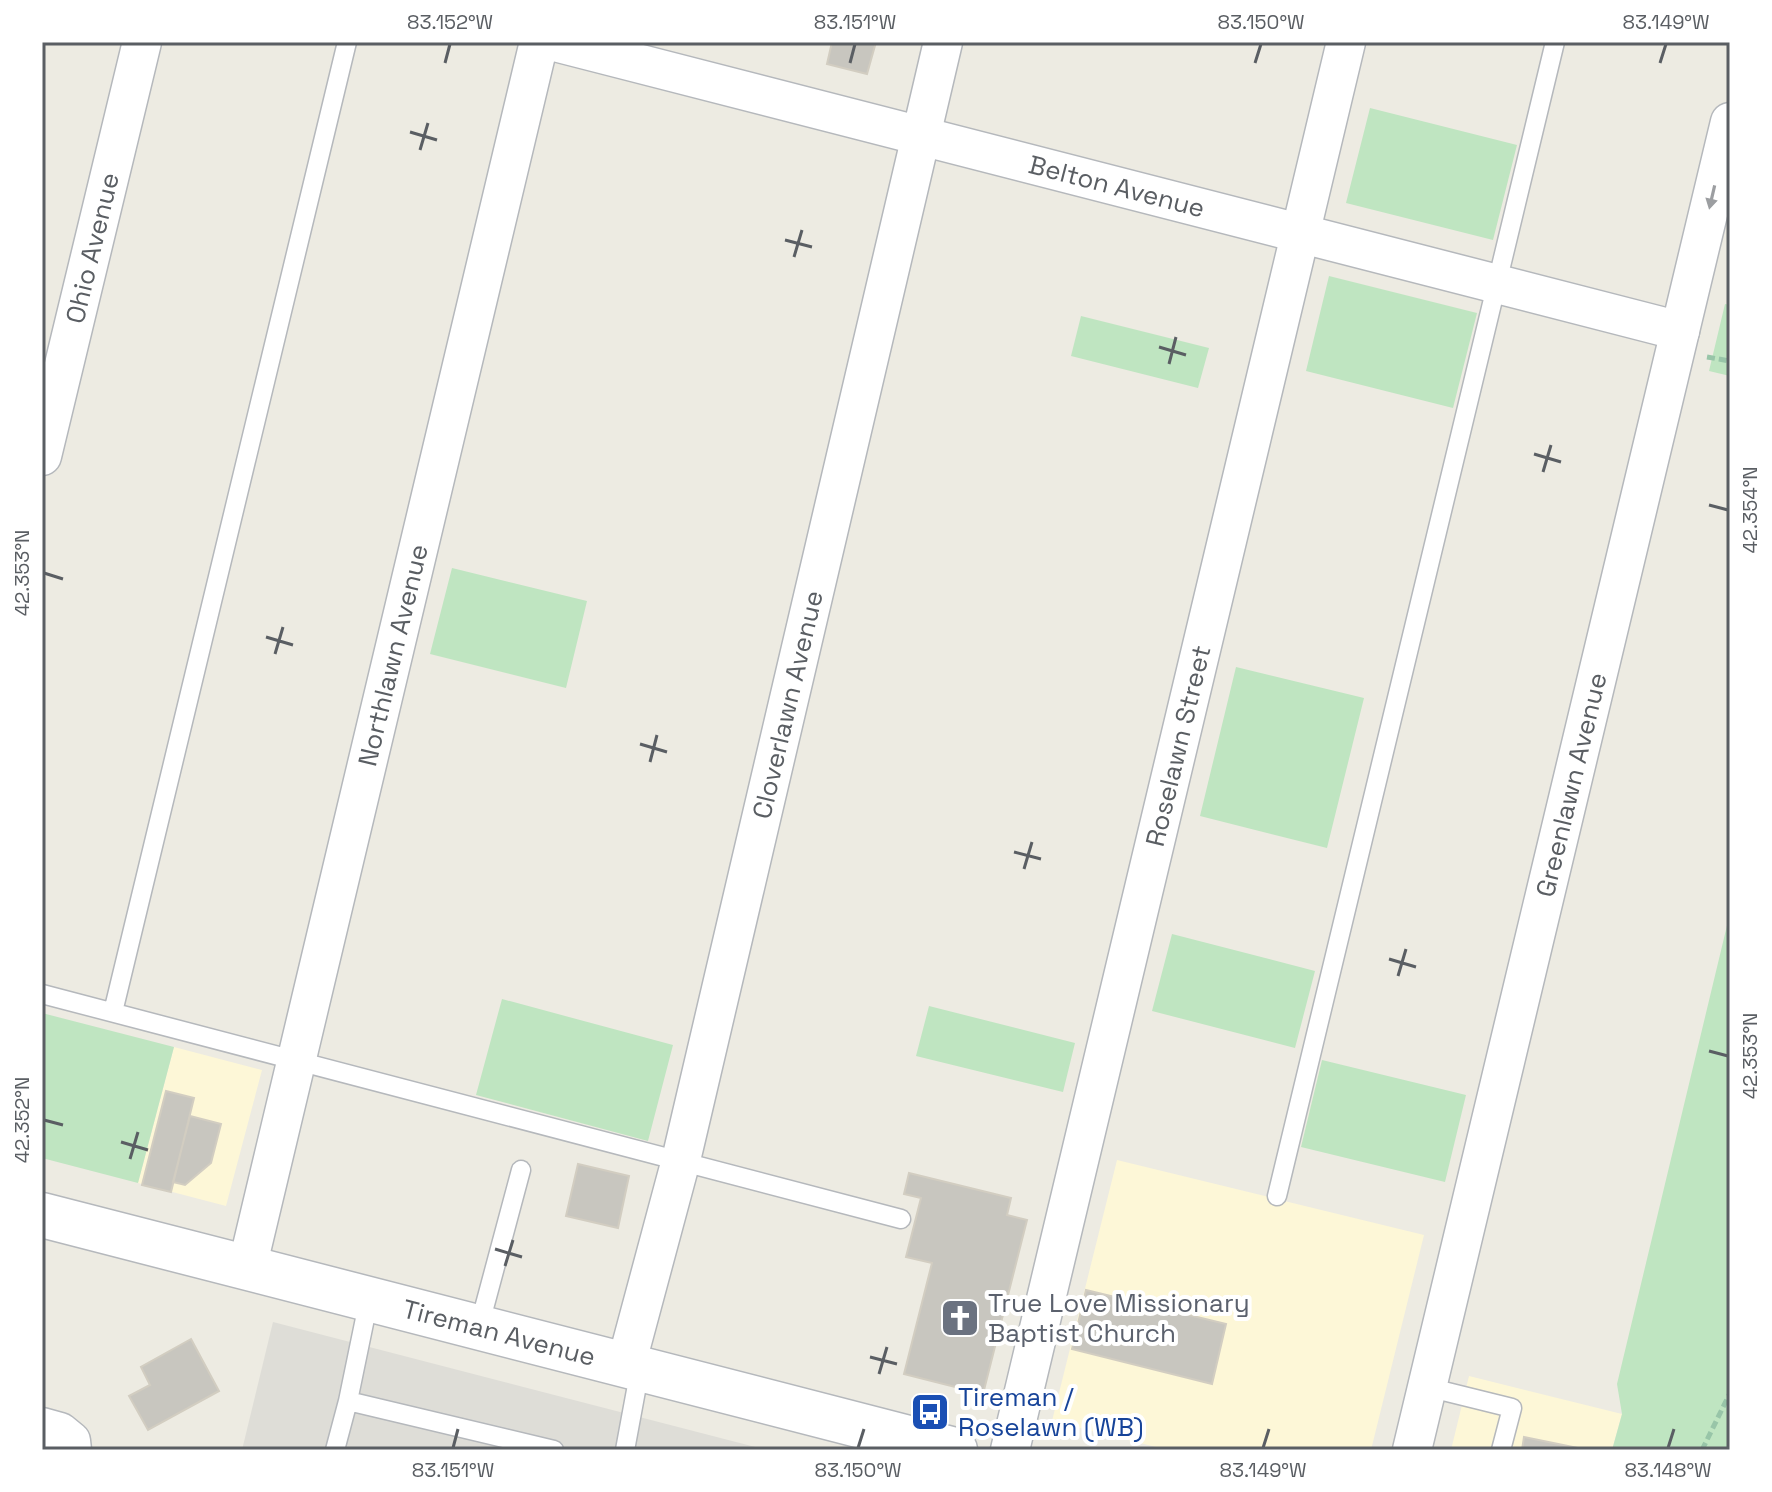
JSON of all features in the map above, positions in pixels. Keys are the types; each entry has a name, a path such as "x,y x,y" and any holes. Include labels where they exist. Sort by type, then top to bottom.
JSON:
{"street":[{"name":"Ohio Avenue","path":"42,456 142,42"},
{"name":"Northlawn Avenue","path":"247,1268 539,42"},
{"name":"Belton Avenue","path":"555,42 1497,283 1692,344"},
{"name":"Cloverlawn Avenue","path":"633,1367 943,42"},
{"name":"Roselawn Street","path":"1010,1450 1346,42"},
{"name":"Greenlawn Avenue","path":"1412,1450 1692,344 1730,122"},
{"name":"Tireman Avenue","path":"42,1215 955,1450"},
{"path":"42,1427 60,1432 71,1441 72,1450"}],"lane":[{"path":"113,1012 347,42"},
{"path":"1277,1196 1555,42"},
{"path":"42,994 901,1219"},
{"path":"479,1327 521,1170"},
{"path":"335,1450 369,1299"},
{"path":"625,1450 633,1367"},
{"path":"1427,1387 1512,1408 1501,1450"},
{"path":"348,1401 554,1450"}],"path":[{"path":"1692,344 1730,361"},
{"path":"1702,1450 1730,1393"}],"shaded area":[{"path":"174,1047 262,1070 226,1206 138,1183"},
{"path":"1117,1160 1424,1235 1371,1450 1168,1450 1052,1421"},
{"path":"273,1322 767,1450 242,1450"},
{"path":"1469,1376 1622,1414 1612,1450 1451,1450"}],"green space":[{"path":"1370,108 1517,145 1493,240 1346,203"},
{"path":"1329,276 1477,313 1453,408 1306,371"},
{"path":"1725,304 1730,305 1730,376 1709,371"},
{"path":"1081,316 1209,348 1198,388 1071,356"},
{"path":"452,568 587,601 566,688 430,654"},
{"path":"1236,667 1364,698 1327,848 1200,816"},
{"path":"1730,913 1730,1450 1612,1450 1622,1414 1617,1384"},
{"path":"1172,934 1315,971 1295,1048 1152,1011"},
{"path":"502,999 673,1045 648,1141 476,1095"},
{"path":"929,1006 1075,1043 1063,1092 916,1056"},
{"path":"42,1013 174,1047 138,1183 42,1158"},
{"path":"1322,1060 1466,1095 1445,1182 1301,1147"}],"building":[{"path":"832,42 876,42 867,74 827,64"},
{"path":"166,1091 194,1098 171,1192 142,1185"},
{"path":"190,1116 221,1124 211,1163 185,1185 173,1182"},
{"path":"578,1164 629,1176 618,1228 566,1216"},
{"name":"True Love Missionary Baptist Church","path":"909,1173 1011,1198 1007,1215 1027,1220 983,1394 904,1374 932,1263 906,1257 921,1198 904,1194"},
{"path":"1086,1290 1226,1324 1212,1384 1072,1349"},
{"path":"191,1339 219,1391 148,1430 129,1396 150,1385 141,1367"},
{"path":"1524,1437 1583,1449 1583,1450 1522,1450"}],"place":[{"name":"True Love Missionary Baptist Church","path":"960,1318"},
{"name":"Tireman / Roselawn (WB)","path":"930,1412"}]}
